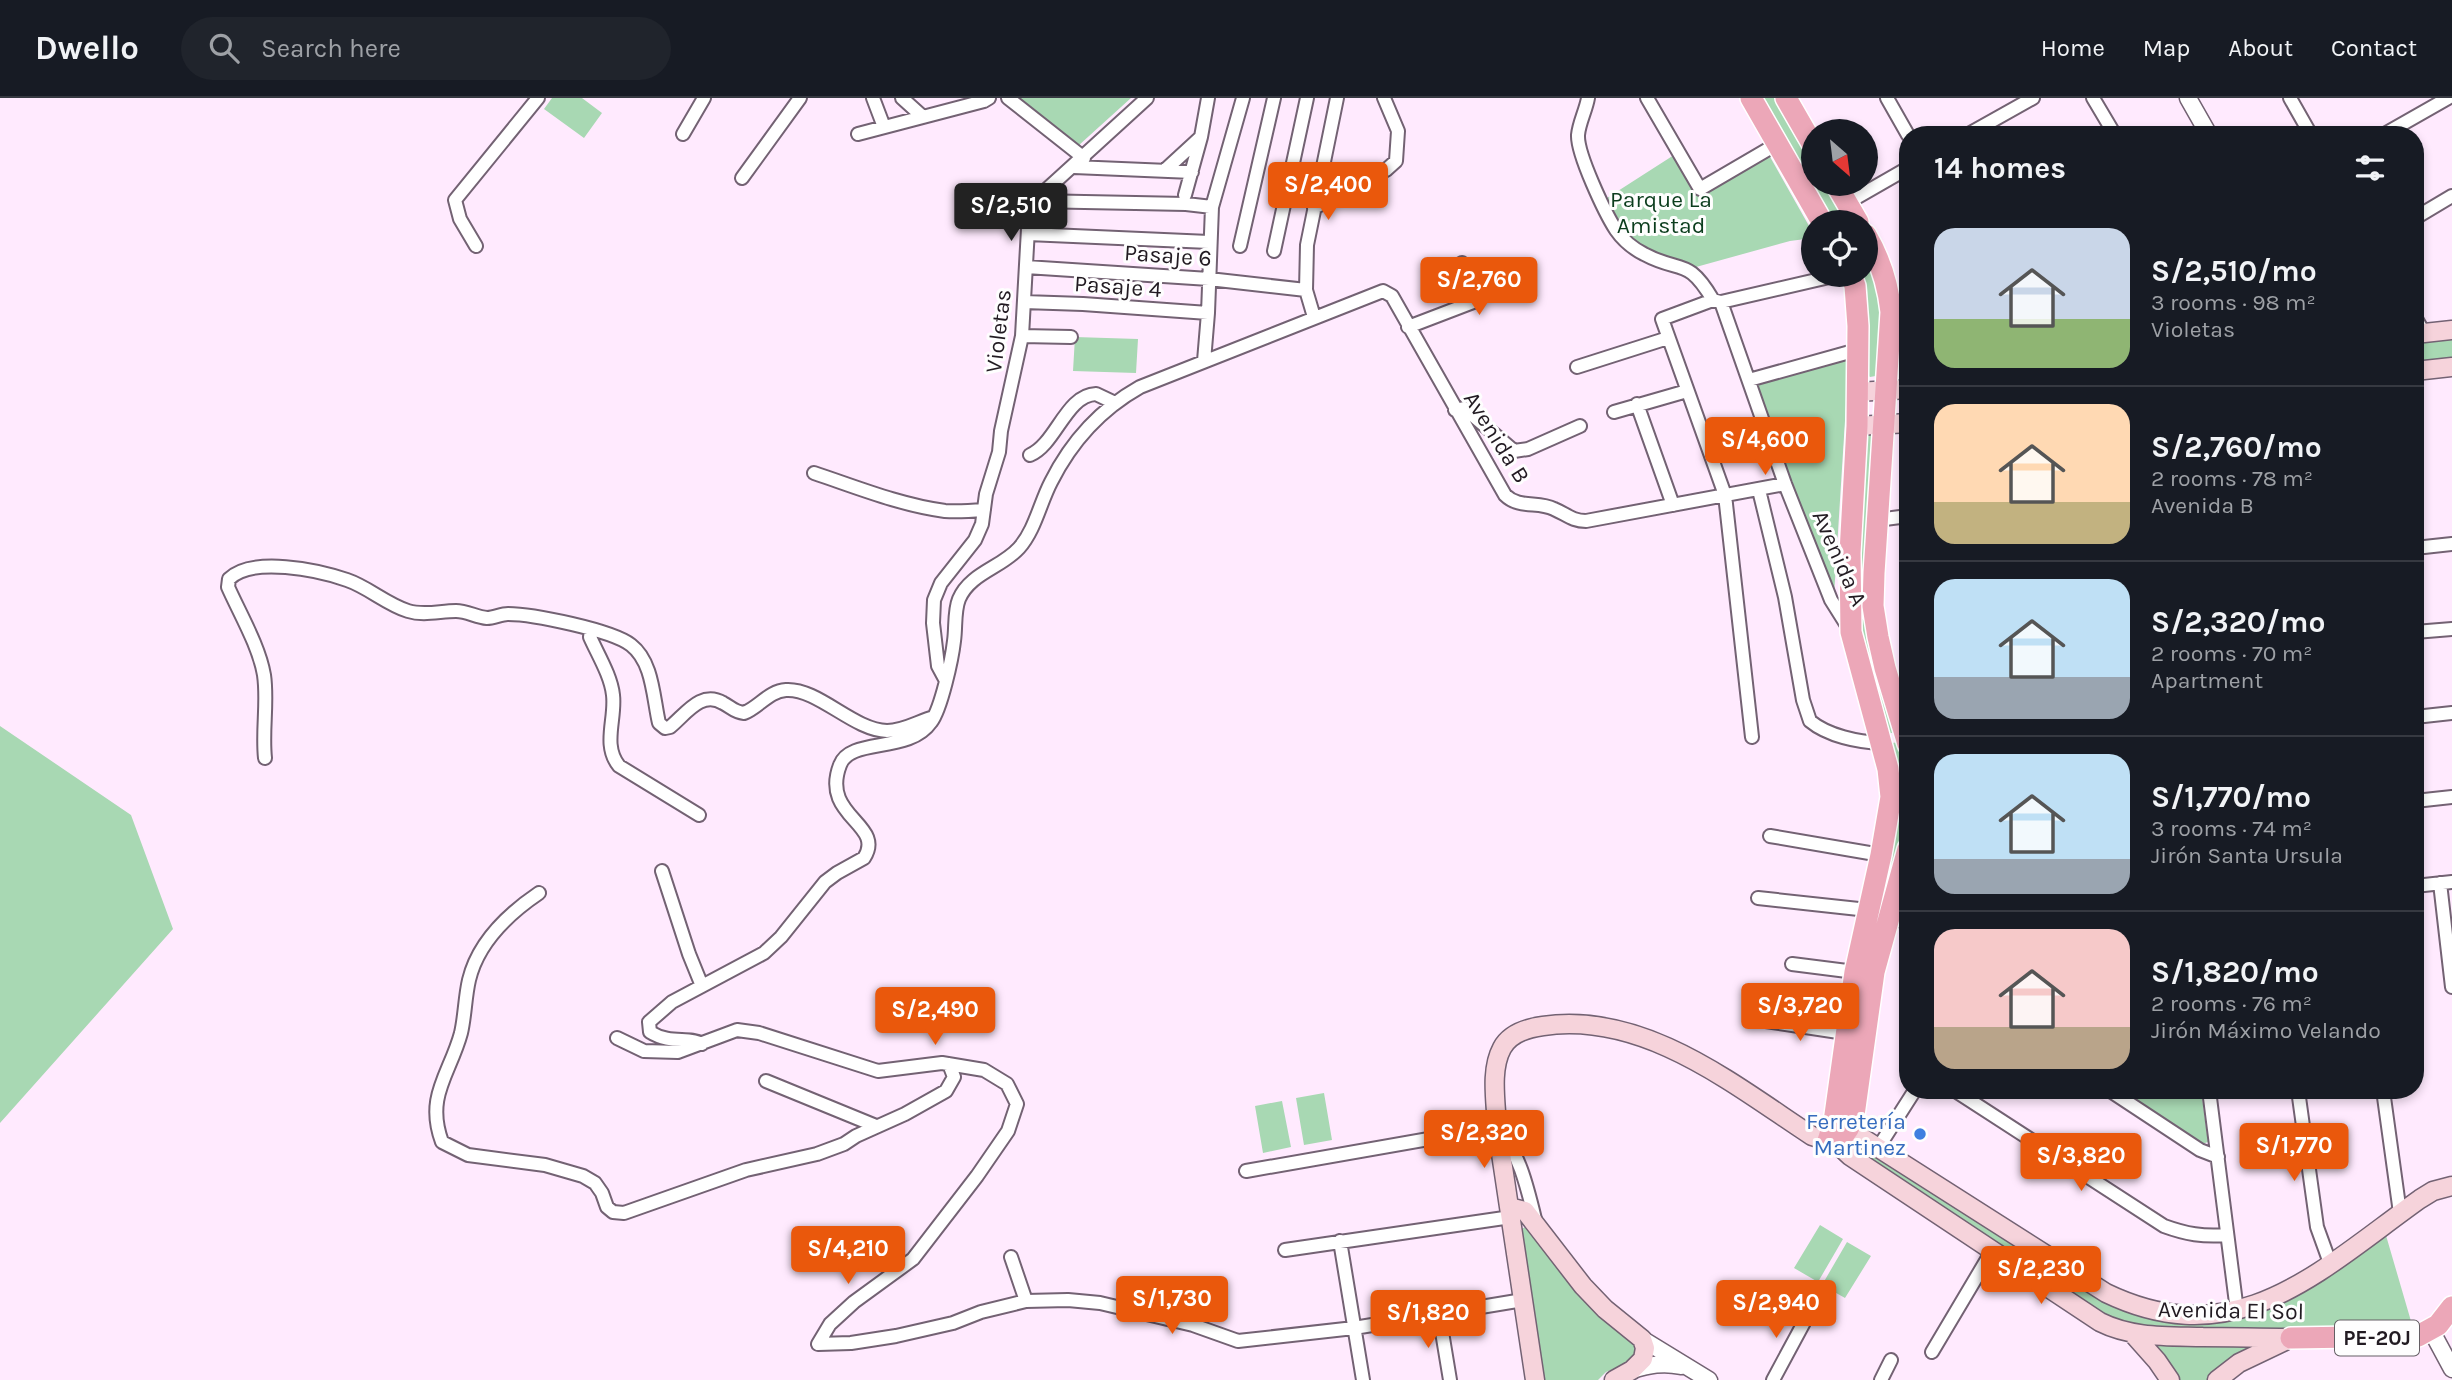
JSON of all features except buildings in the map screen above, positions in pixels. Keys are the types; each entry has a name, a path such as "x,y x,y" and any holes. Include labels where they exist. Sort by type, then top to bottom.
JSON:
{"main road":[{"path":"1751,98 1815,210"},
{"path":"1786,98 1801,124"},
{"path":"1843,196 1851,210"},
{"path":"1878,261 1889,295 1899,312 1886,391 1873,606 1885,668 1899,715"},
{"path":"1841,1134 1845,1033 1855,972 1887,917 1881,855 1891,797 1888,769 1851,632 1850,553 1857,426 1857,304 1853,287"},
{"path":"2424,333 2452,330"},
{"path":"2424,370 2452,367"},
{"path":"1857,392 1899,390"},
{"path":"1857,426 1899,424"},
{"path":"1881,743 1899,740"},
{"path":"1841,1134 1856,1102 1868,1004 1887,917 1899,878"},
{"name":"Avenida El Sol","path":"1497,1127 1495,1086 1498,1062 1503,1046 1515,1034 1553,1024 1578,1024 1634,1035 1699,1062 1812,1136 1841,1134 1878,1148 2095,1286 2127,1303 2191,1315 2237,1311 2282,1294 2330,1264 2433,1191 2452,1186"},
{"path":"1497,1127 1535,1380"},
{"name":"Avenida El Sol","path":"1841,1134 1850,1156 2117,1331 2133,1334 2291,1338 2408,1338 2431,1330"},
{"path":"1510,1212 1525,1211 1583,1286 1605,1309 1642,1339 1646,1354 1639,1365 1614,1380"},
{"name":"PE-20J","path":"2431,1330 2452,1307"},
{"path":"2133,1334 2157,1361 2169,1380"},
{"name":"PE-20J","path":"2217,1380 2239,1363 2291,1338"}],"street":[{"path":"476,246 460,219 455,200 538,98"},
{"path":"683,134 704,98"},
{"path":"742,178 800,98"},
{"path":"873,98 884,127"},
{"path":"902,98 923,117"},
{"path":"858,134 984,102 989,98"},
{"path":"1008,98 1079,162 1192,172"},
{"path":"1034,201 1147,98"},
{"path":"1185,195 1201,137 1208,98"},
{"path":"1203,361 1208,313 1212,207 1243,98"},
{"path":"1240,246 1274,98"},
{"path":"1274,251 1307,98"},
{"path":"702,1044 699,1041 677,1042 660,1038 650,1032 648,1026 672,1002 764,953 781,937 825,883 867,855 867,835 842,806 836,793 836,777 843,759 856,750 909,740 925,731 935,717 945,679 954,643 958,600 977,577 1011,556 1022,544 1051,481 1089,426 1115,403 1152,381 1314,317 1306,290 1307,246 1337,98"},
{"path":"1314,208 1386,170 1396,161 1398,131 1384,98"},
{"name":"Avenida A","path":"1588,98 1578,135 1590,176 1616,229 1643,254 1678,265 1695,274 1717,301 1831,600 1851,632"},
{"path":"1647,98 1700,189 1777,144"},
{"path":"1887,98 1903,126"},
{"path":"1983,126 2033,98"},
{"path":"2093,98 2110,126"},
{"path":"2188,98 2204,126"},
{"path":"2290,98 2306,126"},
{"path":"2399,126 2448,98"},
{"path":"1164,171 1201,137"},
{"path":"1847,202 1899,173"},
{"path":"2424,213 2452,196"},
{"path":"1034,201 1186,204 1212,207"},
{"name":"Violetas","path":"945,679 938,666 933,623 934,600 942,583 975,540 982,524 988,485 999,452 1001,431 1022,336 1029,211 1034,201"},
{"path":"1028,234 1209,242"},
{"path":"1409,327 1476,301 1462,263"},
{"name":"Pasaje 6","path":"1026,267 1209,279 1306,290"},
{"path":"1752,737 1725,495 1662,319 1717,301 1801,283"},
{"name":"Avenida B","path":"1314,317 1383,290 1392,296 1505,495 1517,503 1550,507 1571,519 1581,521 1785,484"},
{"name":"Pasaje 4","path":"1024,302 1083,303 1208,313"},
{"path":"1022,336 1070,337"},
{"path":"1577,367 1668,338"},
{"path":"1749,380 1857,350"},
{"path":"1614,412 1687,391"},
{"path":"1030,455 1041,448 1081,398 1096,394 1115,403"},
{"path":"1637,404 1673,505"},
{"path":"1455,410 1464,408 1514,451 1528,449 1580,426"},
{"path":"814,473 885,497 925,507 947,511 984,510"},
{"path":"1759,490 1782,585 1803,700 1810,721 1834,734 1864,743 1881,743"},
{"path":"1877,520 1899,517"},
{"path":"2424,547 2452,544"},
{"path":"265,758 264,677 261,659 228,587 229,579 235,573 268,567 292,568 348,580 410,612 457,611 487,618 506,614 526,615 567,623 625,641 640,654 647,666 659,723 665,727 670,727 696,703 706,698 716,699 736,712 744,713 774,693 786,690 803,693 879,730 901,729 935,717"},
{"path":"2424,631 2452,629"},
{"path":"591,630 590,637 613,692 610,744 613,758 619,766 698,815"},
{"path":"2424,716 2452,713"},
{"path":"2424,800 2452,797"},
{"path":"1770,836 1881,855"},
{"path":"662,871 702,986"},
{"path":"2424,885 2446,883 2452,987"},
{"path":"538,893 514,909 488,939 469,978 460,1034 435,1102 435,1124 442,1142 468,1155 545,1165 583,1176 595,1182 603,1193 607,1207 613,1212 624,1213 747,1170 817,1154 844,1144 946,1091 954,1077 949,1064"},
{"path":"1758,898 1887,917"},
{"path":"1792,964 1855,972"},
{"path":"1759,1020 1845,1033"},
{"path":"617,1038 644,1051 678,1052 737,1030 759,1033 878,1071 949,1064 984,1070 1007,1084 1017,1104 1008,1131 977,1176 913,1259 846,1309 830,1324 818,1344 851,1343 896,1336 953,1323 981,1312 1026,1301 1068,1300 1100,1303 1193,1325 1238,1341 1354,1328 1523,1300"},
{"path":"766,1081 876,1126"},
{"path":"1878,1148 1908,1099"},
{"path":"1968,1099 2164,1226 2185,1234 2204,1237 2227,1235"},
{"path":"2123,1099 2200,1150 2218,1157"},
{"path":"2210,1099 2237,1311"},
{"path":"2299,1099 2316,1227 2330,1264"},
{"path":"2384,1099 2399,1213"},
{"path":"1245,1171 1497,1127 1510,1142 1536,1222"},
{"path":"1285,1250 1510,1212"},
{"path":"1340,1241 1363,1380"},
{"path":"1932,1352 1992,1251"},
{"path":"1011,1257 1026,1301"},
{"path":"1439,1314 1450,1380"},
{"path":"1773,1380 1808,1315"},
{"path":"2431,1330 2452,1369"},
{"path":"1642,1339 1709,1380"},
{"path":"1881,1380 1891,1360"},
{"path":"1632,1370 1667,1363 1684,1366"}],"green space":[{"path":"552,98 582,98 602,113 584,138 544,109"},
{"path":"1016,98 1131,98 1078,146"},
{"path":"1756,98 1780,98 1801,134 1801,176"},
{"name":"Parque La Amistad","path":"1674,155 1699,196 1769,155 1801,212 1801,240 1696,267 1654,255 1626,235 1607,198"},
{"path":"1813,196 1837,196 1845,210 1821,210"},
{"path":"1878,276 1882,287 1881,375 1870,377 1863,370 1857,287 1878,287"},
{"path":"1075,337 1138,339 1136,373 1073,371"},
{"path":"2452,338 2452,364 2424,367 2424,340"},
{"path":"1849,357 1834,596 1754,382"},
{"path":"1873,435 1871,543 1897,732 1886,734 1855,613 1865,436"},
{"path":"0,726 131,815 173,929 0,1123"},
{"path":"1899,742 1899,864 1863,961 1892,743"},
{"path":"1324,1093 1332,1140 1304,1145 1296,1098"},
{"path":"2133,1099 2202,1099 2208,1142 2202,1144"},
{"path":"1282,1101 1291,1147 1263,1153 1255,1106"},
{"path":"1851,1140 2106,1299 2225,1319 2385,1232 2413,1328 2233,1333 2119,1325 1847,1146"},
{"path":"1820,1225 1843,1239 1818,1282 1794,1268"},
{"path":"1528,1226 1590,1306 1635,1344 1633,1361 1606,1372 1598,1380 1541,1380 1521,1229"},
{"path":"1847,1242 1871,1256 1845,1298 1822,1285"},
{"path":"2150,1341 2263,1342 2211,1380 2175,1380"}],"place":[{"name":"Ferretería Martinez","path":"1920,1134"}]}
